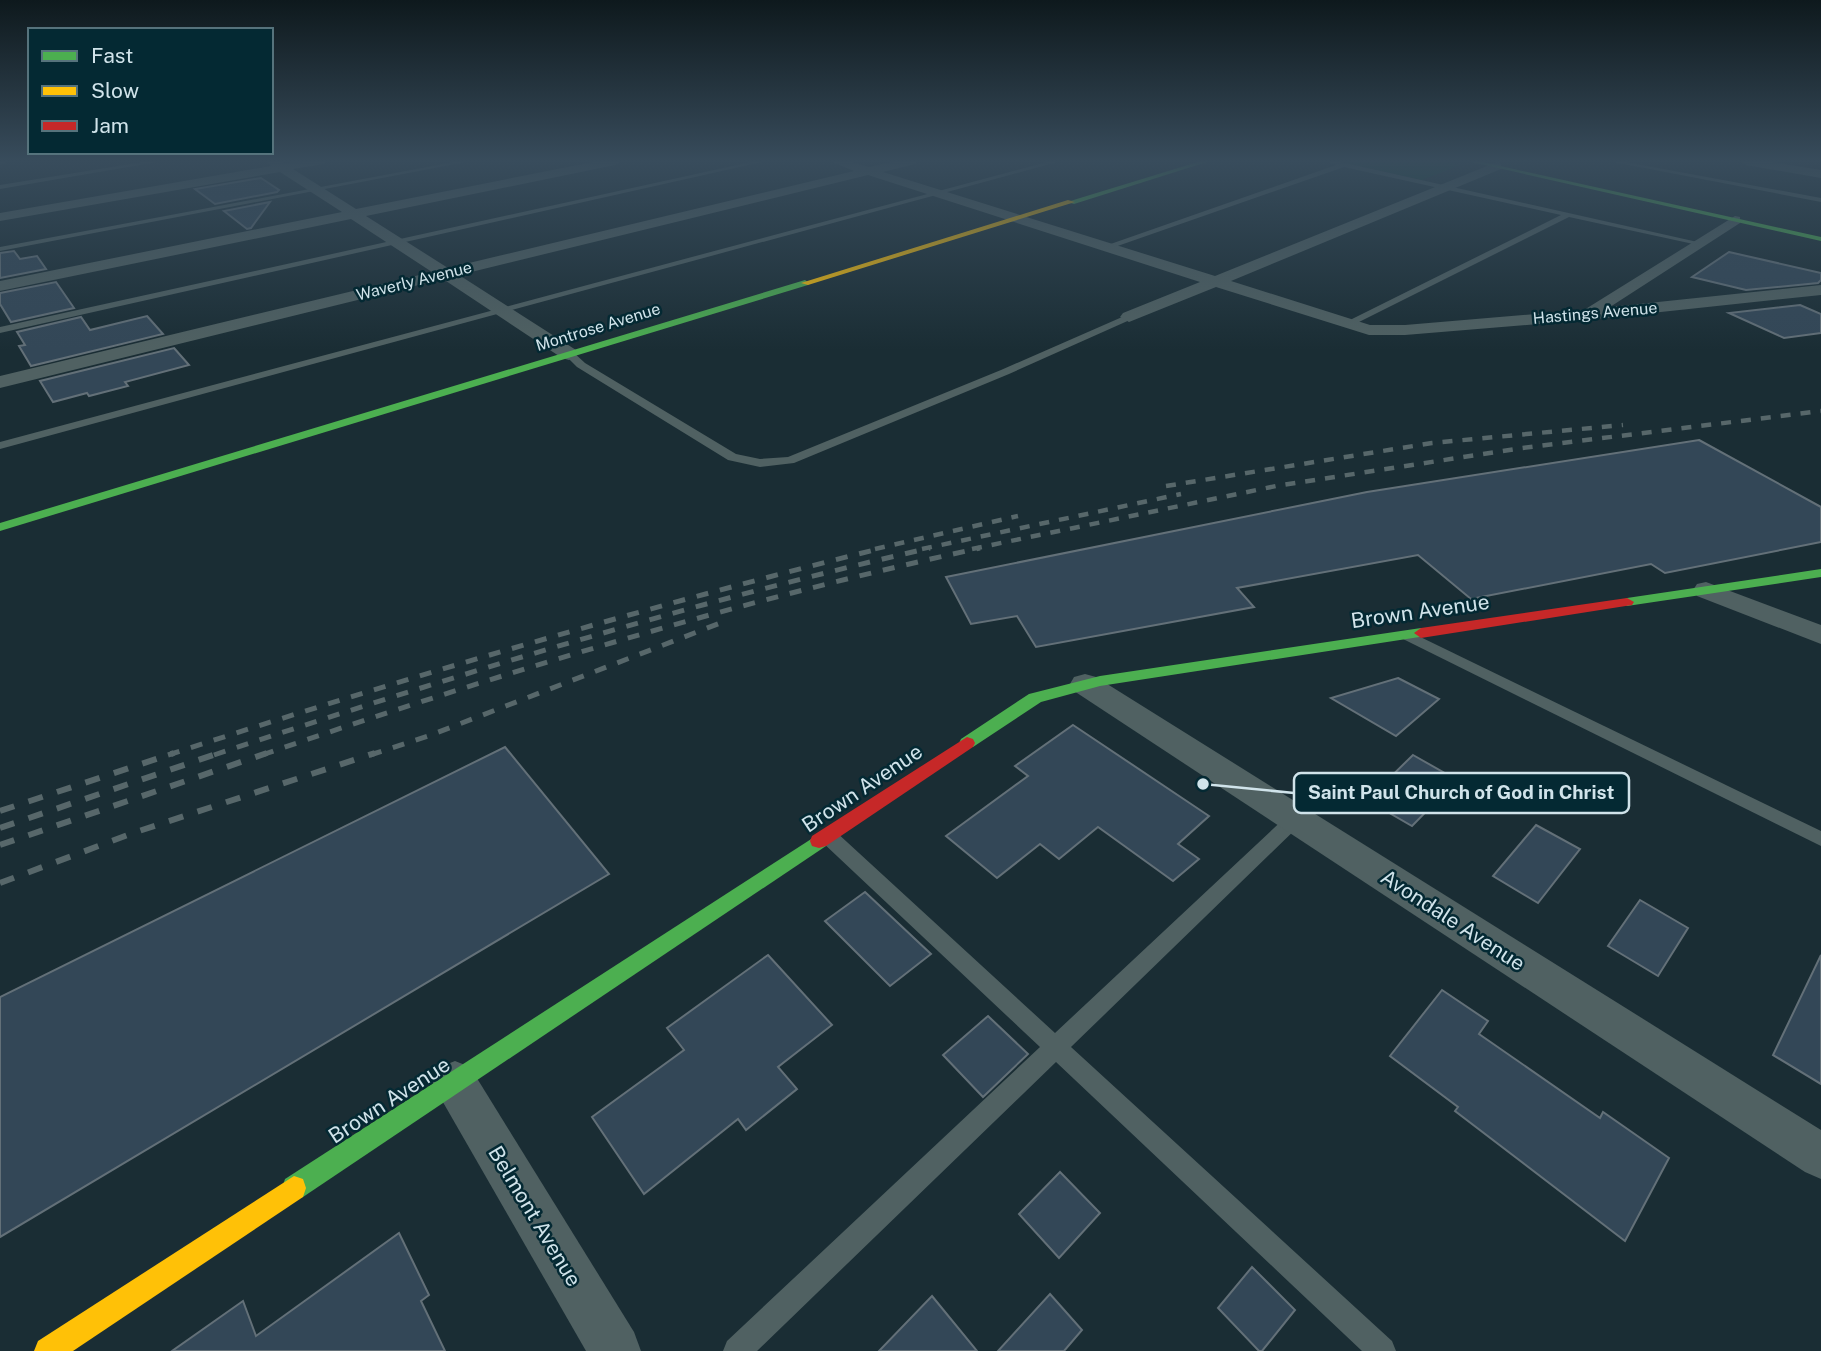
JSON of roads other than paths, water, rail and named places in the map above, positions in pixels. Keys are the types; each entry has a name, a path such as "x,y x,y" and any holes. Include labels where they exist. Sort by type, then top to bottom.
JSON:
{"street":[{"path":"0,286 305,224"},
{"path":"370,224 569,354"},
{"name":"Waverly Avenue","path":"0,382 650,224"},
{"name":"Montrose Avenue","path":"0,527 997,224"},
{"name":"Hastings Avenue","path":"1036,224 1369,330 1405,330 1586,315 1821,290"},
{"path":"1129,317 1351,224"},
{"path":"1586,315 1728,224"},
{"path":"1753,224 1821,239"},
{"name":"Brown Avenue","path":"48,1351 1035,698 1085,684 1821,573"},
{"path":"1706,590 1821,635"},
{"name":"Avondale Avenue","path":"1085,684 1821,1156"},
{"name":"Belmont Avenue","path":"456,1082 615,1351"}],"lane":[{"path":"0,249 132,224"},
{"path":"0,330 478,224"},
{"path":"0,446 823,224"},
{"path":"1106,247 1172,224"},
{"path":"1349,324 1548,224"},
{"path":"1613,224 1698,243"},
{"path":"569,354 581,365 732,457 760,463 790,460 1005,372 1129,317"},
{"path":"1406,635 1821,839"},
{"path":"737,1351 1295,819"},
{"path":"828,836 1382,1351"}],"railway":[{"path":"972,549 1276,486 1522,448 1821,411"},
{"path":"1166,486 1432,443 1623,425"},
{"path":"922,549 1181,494"},
{"path":"875,549 1018,516"},
{"path":"168,755 524,645 882,548"},
{"path":"214,755 569,643 839,569 930,548"},
{"path":"262,755 528,668 708,615 980,548"},
{"path":"370,755 431,735 728,620"},
{"path":"168,755 174,753"},
{"path":"0,828 219,753"},
{"path":"0,845 267,753"},
{"path":"0,883 133,833 375,753"},
{"path":"0,811 168,755"}],"place":[{"name":"Saint Paul Church of God in Christ","path":"1203,784"}]}
